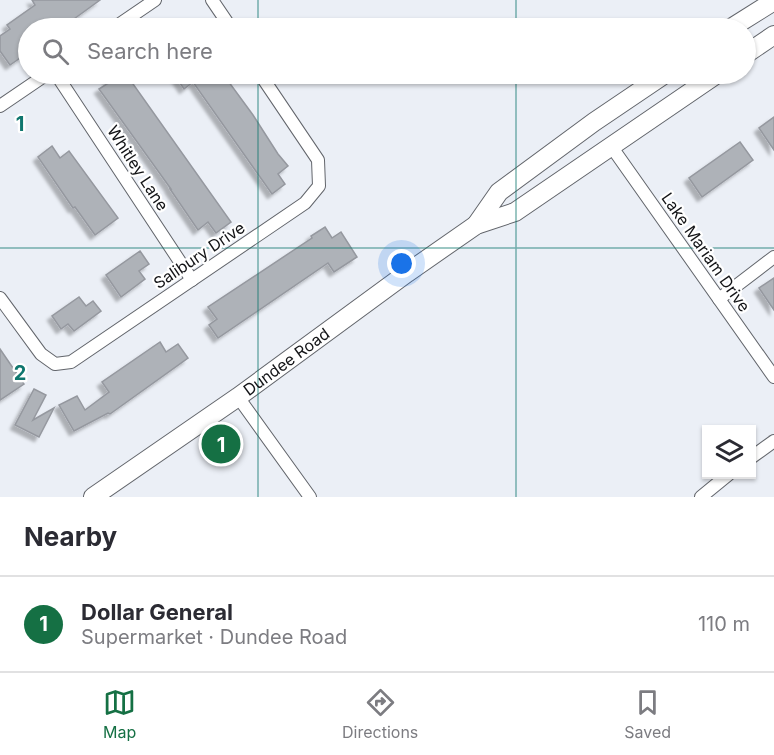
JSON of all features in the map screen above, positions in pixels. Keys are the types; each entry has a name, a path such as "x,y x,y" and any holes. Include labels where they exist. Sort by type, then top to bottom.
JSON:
{"main road":[{"path":"746,18 774,0"},
{"path":"756,47 774,35"},
{"name":"Dundee Road","path":"476,225 499,192 650,84"},
{"name":"Dundee Road","path":"93,497 238,397 476,225 514,212 702,84"}],"street":[{"path":"129,18 155,0"},
{"path":"212,0 224,18"},
{"path":"0,106 32,84"},
{"name":"Whitley Lane","path":"63,84 192,280"},
{"name":"Salibury Drive","path":"0,298 41,354 55,364 71,362 305,203 320,186 318,160 267,84"},
{"name":"Lake Mariam Drive","path":"610,146 774,377"},
{"path":"719,298 774,257"},
{"path":"238,397 310,497"},
{"path":"756,454 774,441"},
{"path":"701,497 723,479"}],"building":[{"path":"32,0 100,0 75,18 18,18 18,59 10,65 0,51 0,36 10,29 7,25 35,5"},
{"path":"107,84 133,84 231,222 216,233 208,222 198,230 99,89"},
{"path":"181,84 190,84 184,89"},
{"path":"194,84 230,84 253,115 288,166 278,174 285,184 272,194"},
{"path":"774,117 774,150 759,128"},
{"path":"740,142 753,160 702,197 689,178"},
{"path":"52,146 60,158 69,151 118,218 95,235 75,207 73,208 38,157"},
{"path":"325,227 332,238 341,232 357,257 334,272 328,263 218,338 209,325 217,319 208,307"},
{"path":"140,251 149,264 139,271 145,279 121,297 106,275"},
{"path":"774,278 774,310 759,288"},
{"path":"79,297 86,306 93,301 101,311 74,331 68,324 61,329 52,316"},
{"path":"160,342 166,352 178,344 188,358 110,414 74,431 59,405 77,396 85,410 109,392 102,382"},
{"path":"0,349 24,384 0,400"},
{"path":"34,389 46,395 33,420 54,408 39,437 15,425"}],"place":[{"name":"Dollar General","path":"221,444"}]}
